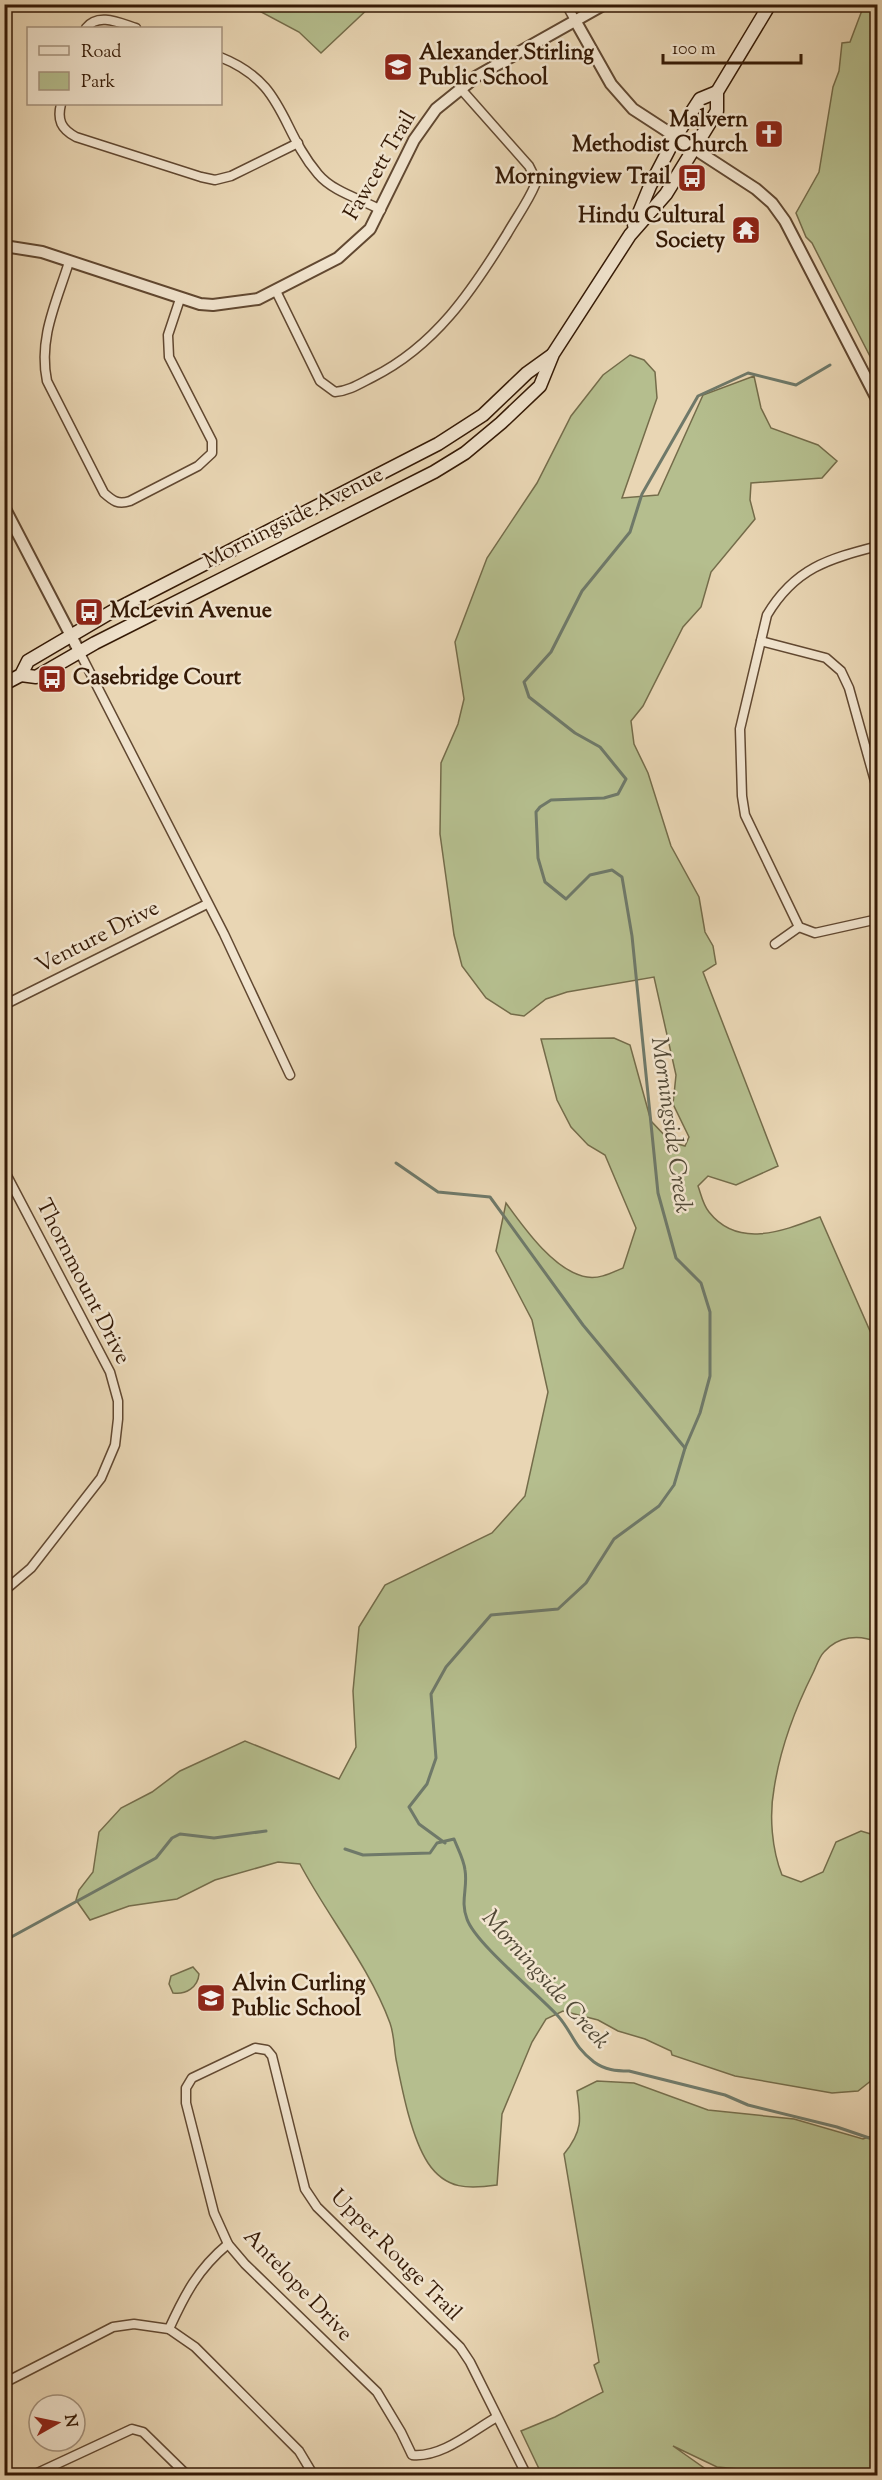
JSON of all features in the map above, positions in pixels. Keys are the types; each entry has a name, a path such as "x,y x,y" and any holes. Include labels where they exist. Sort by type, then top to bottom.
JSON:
{"main road":[{"name":"Morningside Avenue","path":"21,675 36,678 80,653 434,472 465,453 501,423 540,386 553,354 630,235 666,194 717,111 717,92 770,4"},
{"name":"Morningside Avenue","path":"630,235 650,186 676,135 700,99 717,92"},
{"name":"Morningside Avenue","path":"4,684 21,675 28,661 70,636 438,444 483,415 527,373 553,354"}],"street":[{"path":"566,4 620,96 641,115 676,135 759,191 778,211 878,400"},
{"name":"Fawcett Trail","path":"4,246 42,252 180,299 213,305 258,299 345,253 370,229 414,140 436,109 460,88 483,72 605,4"},
{"path":"87,27 95,21 103,20 132,27"},
{"path":"222,58 248,71 265,85 318,175 330,186 381,210"},
{"path":"276,291 320,381 335,392 346,390 387,370 427,342 441,327 476,283 535,185 535,178 529,166 460,88"},
{"path":"61,105 60,123 65,131 76,137 208,179 231,176 298,143"},
{"path":"69,262 45,337 43,365 47,381 104,493 113,501 120,503 130,501 198,466 212,453 212,441 169,357 168,335 180,299"},
{"path":"4,507 224,934 290,1076"},
{"path":"878,546 829,559 804,574 777,598 767,615 740,729 742,796 745,814 799,927 814,933 878,920"},
{"path":"761,641 826,658 842,671 849,688 878,792"},
{"name":"Venture Drive","path":"4,1005 207,904"},
{"path":"775,944 799,927"},
{"name":"Thornmount Drive","path":"4,1170 110,1372 118,1401 115,1445 101,1478 31,1568 4,1591"},
{"name":"Antelope Drive","path":"267,2050 250,2049 192,2078 186,2088 186,2103 214,2213 228,2244 245,2264 377,2392 412,2455 425,2457 442,2450 497,2417"},
{"name":"Upper Rouge Trail","path":"267,2050 275,2063 305,2189 317,2207 460,2347 527,2475"},
{"path":"169,2329 191,2283 206,2264 228,2244"},
{"path":"4,2383 113,2327 134,2324 169,2329 195,2347 299,2451 314,2475"},
{"path":"31,2475 132,2429 143,2432 188,2475"}],"green space":[{"path":"248,5 372,5 321,53 299,32"},
{"path":"864,5 878,5 877,370 812,243 806,237 796,213 819,172 833,87 839,71 842,43 850,42"},
{"path":"630,355 644,360 655,372 657,398 622,498 658,495 703,395 754,376 761,408 771,428 818,445 837,461 822,478 751,483 750,500 755,519 711,572 701,607 683,627 643,706 631,721 634,744 648,773 671,846 699,897 705,932 713,946 716,964 703,972 778,1166 736,1185 708,1176 698,1186 704,1203 709,1212 721,1223 747,1234 776,1231 820,1217 877,1347 877,1642 856,1637 849,1638 830,1647 821,1657 800,1701 784,1744 772,1799 772,1821 776,1855 782,1875 801,1882 823,1872 836,1842 861,1831 874,1835 877,1840 877,2076 858,2091 832,2093 735,2076 672,2055 671,2051 645,2039 618,2031 598,2020 563,2011 546,2019 532,2042 502,2114 497,2185 468,2187 450,2183 442,2178 428,2163 422,2152 401,2084 391,2027 381,2002 360,1962 300,1864 278,1862 215,1880 177,1899 129,1906 90,1920 76,1900 79,1890 93,1872 99,1832 121,1808 152,1792 180,1771 245,1741 339,1779 356,1747 353,1691 359,1627 385,1585 492,1533 525,1496 548,1392 532,1320 496,1251 506,1203 541,1248 563,1267 587,1277 610,1274 623,1268 636,1228 605,1155 588,1145 571,1127 557,1100 541,1039 614,1038 630,1045 651,1121 671,1142 685,1146 689,1137 673,1104 676,1075 654,977 567,992 546,999 524,1016 511,1014 486,998 462,966 454,935 440,834 441,763 458,724 464,699 455,642 487,558 537,483 571,416 603,375"},
{"path":"193,1967 199,1974 194,1986 182,1993 173,1993 169,1984 171,1976"},
{"path":"597,2081 634,2083 708,2110 794,2119 863,2139 877,2134 877,2475 781,2476 761,2471 717,2467 673,2446 707,2470 630,2476 542,2475 521,2431 555,2417 603,2392 594,2365 599,2362 564,2154 578,2131 577,2091"}],"waterway":[{"name":"Morningside Creek","path":"445,1843 419,1824 409,1807 427,1784 436,1758 431,1694 446,1667 491,1615 558,1609 586,1583 614,1539 659,1506 674,1485 685,1448 700,1413 710,1376 710,1312 701,1283 676,1258 658,1193 632,936 622,877 612,870 590,875 566,899 545,882 538,858 536,812 540,807 551,800 604,798 618,794 626,779 600,747 575,733 529,697 524,682 551,652 582,591 630,532 642,494 698,396 748,373 796,385 830,365"},
{"path":"396,1163 438,1192 490,1197 583,1325 685,1448"},
{"path":"4,1941 156,1858 172,1838 180,1834 214,1838 266,1831"},
{"name":"Morningside Creek","path":"345,1849 363,1855 430,1853 437,1843 454,1839 464,1866 466,1877 464,1906 472,1929 494,1954 558,2016 577,2045 598,2065 611,2070 629,2071 725,2095 748,2105 837,2127 878,2141"}],"place":[{"name":"Alexander Stirling Public School","path":"398,67"},
{"name":"Malvern Methodist Church","path":"769,134"},
{"name":"Morningview Trail","path":"692,178"},
{"name":"Hindu Cultural Society","path":"746,230"},
{"name":"McLevin Avenue","path":"89,612"},
{"name":"Casebridge Court","path":"52,679"},
{"name":"Alvin Curling Public School","path":"211,1998"}]}
